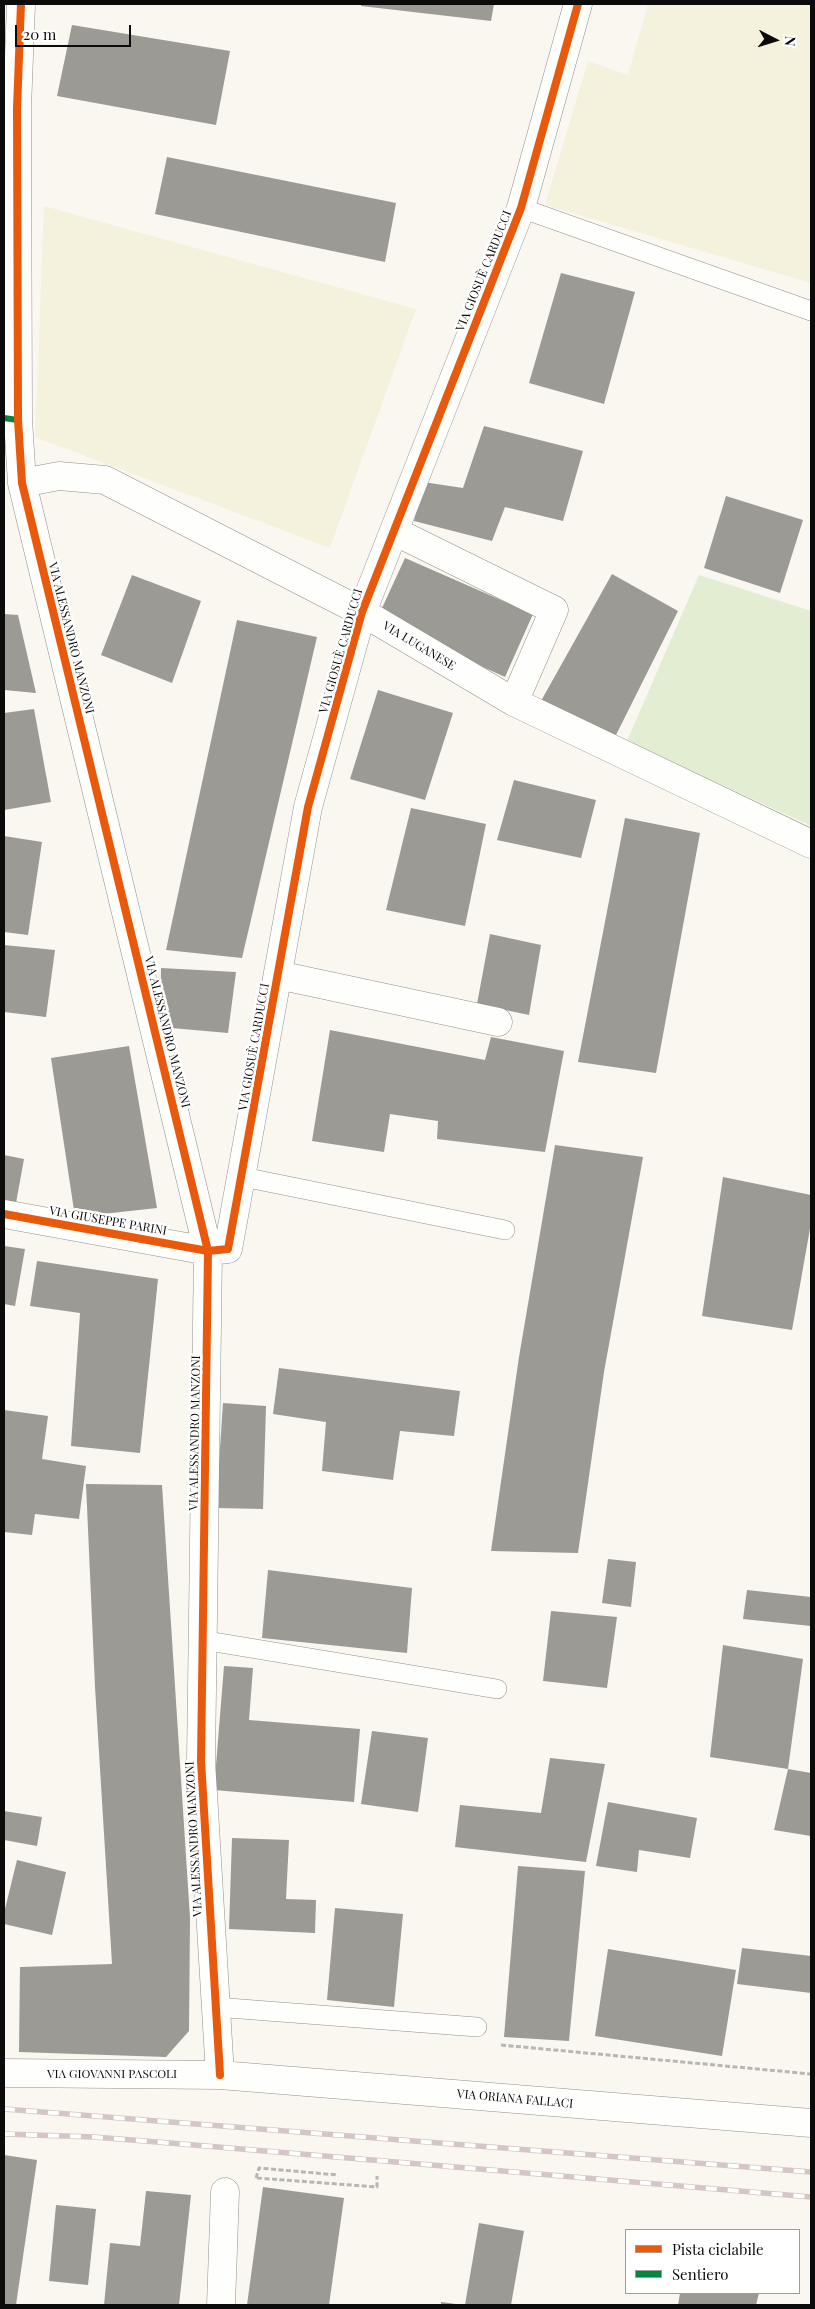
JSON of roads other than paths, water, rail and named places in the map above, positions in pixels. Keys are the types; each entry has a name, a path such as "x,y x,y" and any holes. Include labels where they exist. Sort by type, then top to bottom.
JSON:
{"street":[{"name":"VIA ALESSANDRO MANZONI","path":"21,4 17,117 18,420 22,483 208,1251 201,1761 220,2074"},
{"name":"VIA GIOSUÈ CARDUCCI","path":"208,1251 228,1249 243,1176 308,807 362,612 521,208 578,4"},
{"name":"VIA LUGANESE","path":"22,483 59,476 105,480 362,612 514,702 811,844"},
{"path":"394,531 554,610 514,702"},
{"path":"278,975 498,1022"},
{"name":"VIA GIUSEPPE PARINI","path":"4,1214 208,1251"},
{"name":"VIA GIOVANNI PASCOLI","path":"4,2073 220,2074"},
{"name":"VIA ORIANA FALLACI","path":"220,2074 811,2123"},
{"path":"221,2305 225,2192"}],"lane":[{"path":"521,208 811,311"},
{"path":"243,1176 505,1230"},
{"path":"202,1640 497,1689"},
{"path":"215,2007 476,2027"}],"railway":[{"path":"4,2109 811,2172"},
{"path":"4,2134 94,2137 811,2197"}]}
